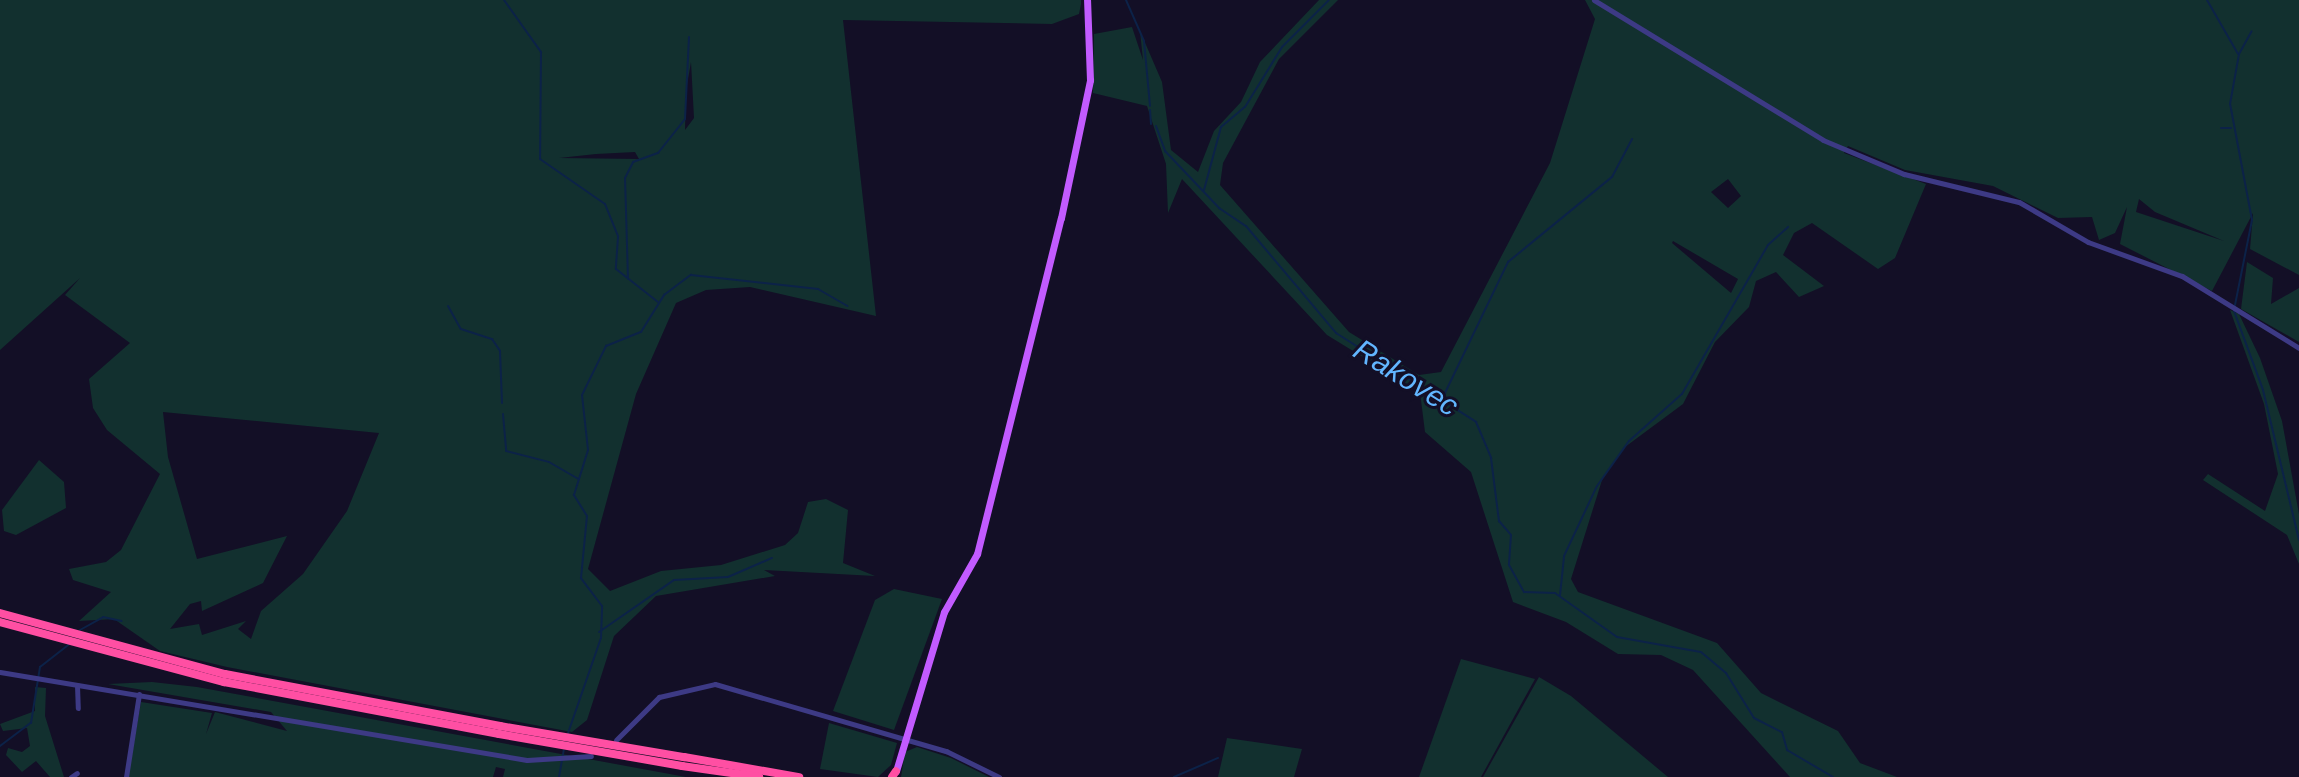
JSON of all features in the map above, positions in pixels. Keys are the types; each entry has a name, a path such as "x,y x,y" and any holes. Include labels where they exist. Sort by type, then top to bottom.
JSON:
{"highway":[{"path":"0,613 79,640"},
{"path":"0,622 276,685 759,777"},
{"path":"683,762 799,777"}],"main road":[{"path":"895,775 903,739 944,612 977,554 1032,337 1088,93 1087,0"}],"street":[{"path":"1594,0 1823,140 1904,174 2007,197 2088,242 2182,276 2299,348"},
{"path":"0,672 535,761 591,756"},
{"path":"616,740 659,697 707,684 903,739 999,777"},
{"path":"77,685 78,708"},
{"path":"126,777 139,694"},
{"path":"71,777 77,773"}],"green space":[{"path":"0,0 1081,0 1079,14 1052,24 843,20 876,316 750,287 706,290 676,303 636,394 588,569 610,591 661,571 721,565 785,545 798,533 808,502 826,499 848,510 843,563 875,576 764,570 775,576 656,596 614,636 587,720 572,732 227,667 160,651 114,619 79,621 111,592 73,580 69,569 106,562 121,550 160,474 107,430 93,408 89,379 130,343 65,295 80,278 0,350","holes":["691,62 694,118 685,130 686,91","635,152 639,159 559,158","163,412 379,433 347,511 303,574 261,611 251,639 238,629 246,621 202,635 199,624 170,629 190,604 201,601 202,611 263,583 287,536 197,559 168,457"]},
{"path":"1319,0 1338,0 1279,59 1223,163 1220,185 1349,332 1419,375 1441,372 1550,163 1595,19 1585,0 2299,0 2299,275 2250,249 2253,213 2212,291 2120,244 2127,207 2115,233 2099,240 2092,217 2058,218 1993,186 1905,170 1848,146 1844,153 1926,184 1895,258 1878,269 1812,223 1794,233 1783,255 1824,286 1799,297 1776,272 1756,281 1749,307 1715,342 1683,404 1625,447 1603,477 1571,579 1578,592 1717,643 1761,693 1838,731 1860,763 1897,777 1790,777 1693,670 1661,655 1618,654 1566,622 1513,602 1471,472 1425,432 1420,392 1327,335 1182,179 1168,213 1166,164 1147,106 1093,93 1094,34 1132,27 1143,60 1140,31 1162,82 1171,150 1198,172 1214,131 1241,102 1260,62","holes":["1728,179 1741,196 1728,208 1711,192","2139,199 2155,212 2224,241 2136,212","1672,243 1738,279 1731,293"]},
{"path":"2247,262 2273,278 2271,304 2299,288 2299,342 2241,309"},
{"path":"2230,310 2239,314 2260,358 2282,421 2299,514 2299,564 2287,535 2203,480 2208,474 2265,511 2278,474 2264,404"},
{"path":"39,460 64,482 66,508 16,535 4,531 2,510"},
{"path":"894,589 942,599 894,730 833,711 875,600"},
{"path":"1461,659 1535,679 1481,777 1419,777"},
{"path":"1539,677 1571,696 1668,777 1483,777"},
{"path":"152,682 197,687 686,777 503,777 505,769 496,767 493,777 128,777 141,702 212,713 206,734 215,712 287,731 271,712 108,684"},
{"path":"35,687 46,688 45,716 64,777 50,777 36,761 22,772 6,755 8,748 22,752 30,746 27,728 3,731 0,724 35,711"},
{"path":"829,723 897,743 891,765 878,777 820,769"},
{"path":"1227,738 1302,749 1294,777 1218,777"},
{"path":"917,747 951,758 989,777 901,777 905,752"}],"waterway":[{"path":"504,0 541,52 540,159 605,204 618,237 616,269 658,302"},
{"name":"Rakovec","path":"1126,0 1144,41 1150,106"},
{"path":"1204,190 1221,127 1245,107 1282,47 1329,0"},
{"path":"2207,0 2238,54"},
{"path":"2235,305 2252,220 2230,104 2239,54 2252,31"},
{"path":"628,279 625,178 633,162 658,153 685,119 689,37"},
{"name":"Rakovec","path":"1150,110 1151,124"},
{"name":"Rakovec","path":"1156,126 1165,151 1219,208 1246,226 1336,333 1476,422 1491,458 1499,521 1511,535 1509,565 1524,592 1555,593 1617,637 1701,652 1726,673 1754,718 1782,732 1787,750 1833,777"},
{"path":"2221,128 2231,128"},
{"path":"1444,395 1508,262 1612,177 1632,139"},
{"path":"1560,595 1564,556 1597,486 1629,441 1682,394 1768,245 1788,227"},
{"path":"567,736 601,638 602,606 581,578 587,516 574,495 588,450 582,395 606,346 641,332 664,295 691,275 818,289 847,306"},
{"path":"448,306 461,329 492,339 500,351 502,403"},
{"path":"2234,311 2263,390 2299,540"},
{"path":"503,414 506,451 549,462 579,479"},
{"path":"599,632 674,580 728,577 772,558"},
{"path":"80,630 103,617 122,621"},
{"path":"0,746 31,723 40,667 69,644"},
{"path":"559,777 564,750"},
{"path":"1174,777 1218,758"}]}
